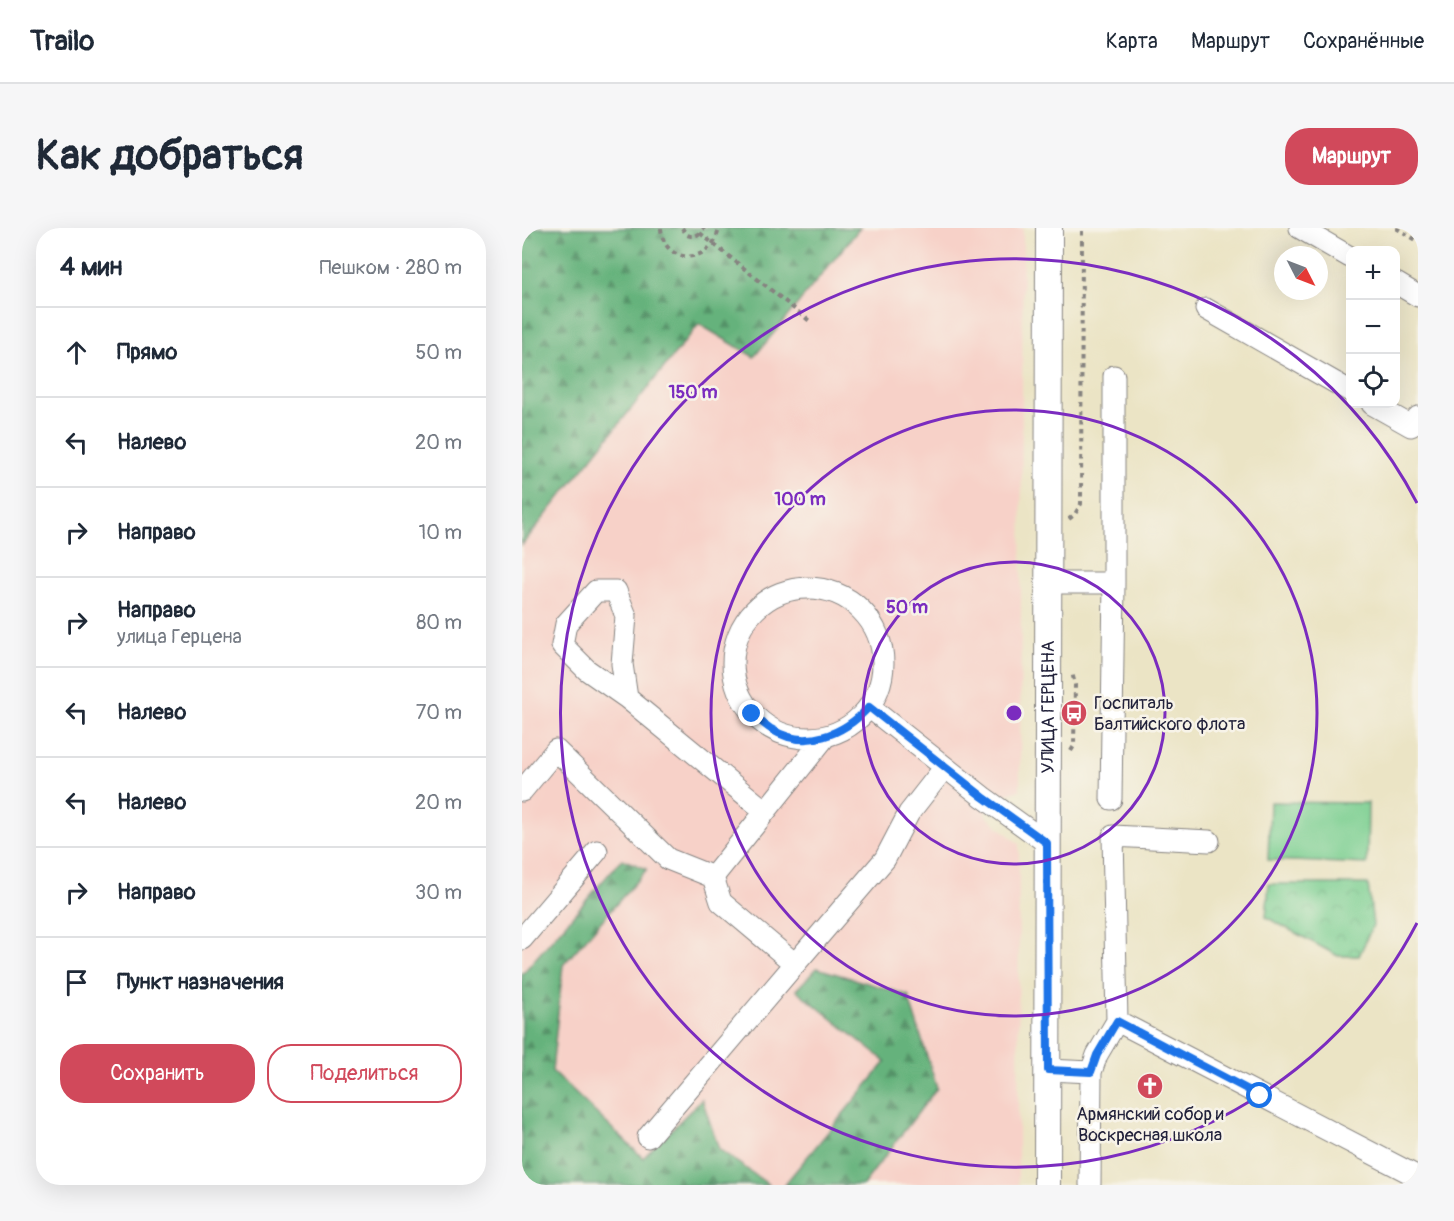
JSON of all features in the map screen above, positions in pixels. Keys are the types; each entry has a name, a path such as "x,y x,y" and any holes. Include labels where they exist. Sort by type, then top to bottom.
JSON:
{"main road":[{"name":"УЛИЦА ГЕРЦЕНА","path":"1047,1185 1049,228"}],"lane":[{"path":"1300,228 1346,255"},
{"path":"1400,286 1418,296"},
{"path":"1206,309 1346,389"},
{"path":"1111,799 1114,376"},
{"path":"1379,408 1411,426 1418,417"},
{"path":"1048,583 1114,583"},
{"path":"816,587 842,594 863,610 878,632 884,657 881,683 869,707 842,731 825,737 798,738 773,730 752,714 738,693 732,667 735,641 747,617 766,599 790,589 816,587"},
{"path":"627,698 622,664 626,616 616,591 596,591 566,624 562,645 587,670 627,698 765,811"},
{"path":"869,707 983,797 1047,843"},
{"path":"713,877 825,737"},
{"path":"522,791 556,750 668,859 713,877"},
{"path":"648,1137 885,859 909,813 945,767"},
{"path":"1090,1185 1091,1072 1097,1055 1117,1021 1113,836 1209,841"},
{"path":"522,939 597,851"},
{"path":"713,877 721,902 795,964"},
{"path":"1117,1021 1418,1177"},
{"path":"1048,1070 1091,1072"}],"path":[{"path":"661,228 664,241 670,249 687,257 705,252 714,243 719,228"},
{"path":"682,228 690,236 700,233 704,228"},
{"path":"1081,504 1082,228"},
{"path":"1396,228 1418,241"},
{"path":"700,233 812,323"},
{"path":"1074,746 1075,685"}],"shaded area":[{"path":"522,228 1023,228 1020,790 997,798 984,814 1019,844 1018,1185 522,1185"}],"green space":[{"path":"522,228 860,228 754,357 699,324 522,545"},
{"path":"1270,802 1368,803 1367,864 1268,860"},
{"path":"622,859 647,869 563,965 552,1071 643,1158 702,1099 719,1149 769,1185 522,1185 522,974"},
{"path":"1269,884 1368,884 1373,925 1359,956 1338,956 1266,917"},
{"path":"817,968 908,995 937,1088 863,1185 784,1185 886,1062 796,990"}],"place":[{"name":"Госпиталь Балтийского флота","path":"1074,713"},
{"name":"Армянский собор и Воскресная школа","path":"1150,1086"}],"route":[{"path":"752,714 773,730 798,738 825,737 842,731 869,707 983,797 1047,843 1048,1070 1091,1072 1097,1055 1117,1021 1260,1096"}]}
